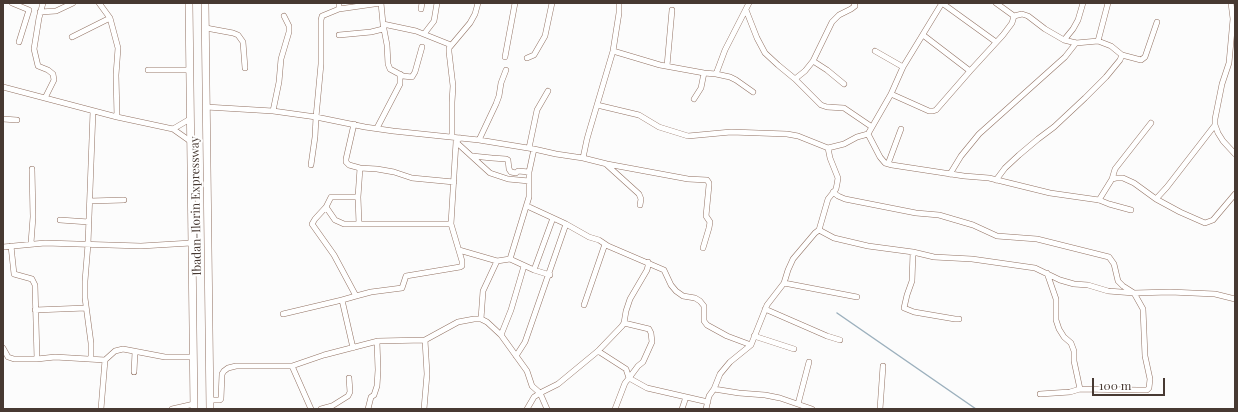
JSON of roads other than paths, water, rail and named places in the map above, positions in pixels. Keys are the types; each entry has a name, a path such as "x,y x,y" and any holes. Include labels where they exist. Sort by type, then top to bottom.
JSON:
{"highway":[{"name":"Ibadan-Ilorin Expressway","path":"189,3 194,407"},
{"name":"Ibadan-Ilorin Expressway","path":"205,3 210,409"}],"street":[{"path":"12,3 29,10 19,42"},
{"path":"44,3 40,12 34,44 34,54 38,66 54,74 54,80 44,98"},
{"path":"40,12 56,11 74,3"},
{"path":"98,3 110,18 118,48 116,75 117,117"},
{"path":"339,3 340,9"},
{"path":"311,165 322,60 322,16 340,9 381,3 388,64 390,69 402,76 412,77 415,72 422,46"},
{"path":"424,34 434,21 437,3"},
{"path":"452,137 453,79 449,52 451,45 470,23 475,14 478,3"},
{"path":"505,57 515,3"},
{"path":"527,58 534,55 545,36 552,3"},
{"path":"583,158 587,139 613,50 619,14 619,3"},
{"path":"716,74 725,50 749,3"},
{"path":"795,79 805,71 813,61 832,22 838,15 855,6 854,3"},
{"path":"597,105 639,115 659,127 688,136 736,132 787,134 798,136 828,148 844,144 857,137 868,134 891,94 903,67 942,3 996,42"},
{"path":"996,3 1014,16 1022,14 1028,16 1045,29 1064,40 1076,43 1098,41 1111,46 1122,55 1141,60 1145,57 1156,22"},
{"path":"1064,40 1078,20 1083,3"},
{"path":"1098,41 1108,3"},
{"path":"1231,3 1233,19 1229,62 1222,84 1215,125 1218,134 1235,154"},
{"path":"667,66 672,10"},
{"path":"746,10 757,38 765,53 795,79 821,105 826,107 844,108 872,127"},
{"path":"273,111 279,82 281,59 289,32 289,26 284,16"},
{"path":"891,94 929,111 936,110 1012,23 1014,16"},
{"path":"72,37 110,18"},
{"path":"339,35 371,32 383,26 424,34 451,45"},
{"path":"206,28 238,35 243,42 245,68"},
{"path":"923,35 970,71"},
{"path":"950,174 961,156 979,134 1065,56 1076,43"},
{"path":"613,50 667,66 716,74 736,80 753,92"},
{"path":"875,52 903,67"},
{"path":"996,180 1005,168 1019,155 1054,127 1085,98 1106,77 1120,60 1122,55"},
{"path":"813,61 844,84"},
{"path":"148,70 190,70"},
{"path":"479,140 496,104 506,70"},
{"path":"694,99 701,88 704,73"},
{"path":"377,128 400,84 400,74"},
{"path":"3,87 117,117 173,129 190,141"},
{"path":"510,259 530,192 529,172 537,110 548,91"},
{"path":"206,107 273,111 408,133 452,137 458,140 470,155 490,173 508,179 529,181"},
{"path":"91,359 91,343 86,308 85,281 88,244 93,111"},
{"path":"3,120 17,120"},
{"path":"173,129 190,120"},
{"path":"1099,200 1112,179 1115,169 1151,123"},
{"path":"354,124 346,162 349,165 360,168 394,172 412,178 454,182"},
{"path":"1156,199 1215,125"},
{"path":"888,164 901,129"},
{"path":"868,134 880,157 885,163 888,164 950,174 989,178 1050,193 1099,200 1130,210"},
{"path":"458,140 479,140 583,158 688,179 708,181 709,185 706,216 710,222 703,248"},
{"path":"283,314 372,292 402,288 406,276 460,268 462,266 462,262 452,224 458,140"},
{"path":"706,409 709,396 724,368 751,345 765,309 784,283 794,256 819,230 828,199 837,184 838,178 830,158 828,148"},
{"path":"470,155 506,159 508,160 509,169 511,172 529,172"},
{"path":"607,164 639,194 641,199 640,205"},
{"path":"359,224 358,197 360,168"},
{"path":"31,243 33,217 32,170"},
{"path":"1112,179 1123,178 1134,183 1156,199 1205,223 1213,220 1235,194"},
{"path":"833,192 845,199 916,213 939,215 973,225 997,236 1037,239 1109,257 1114,264 1118,281 1134,293 1142,309 1145,356 1150,382 1149,388 1147,390 1080,389 1070,392 1040,394"},
{"path":"356,296 338,261 312,224 326,207 331,197 358,197"},
{"path":"90,201 124,200"},
{"path":"527,206 566,224 589,237 599,240 664,270 671,285 676,291 682,296 695,298 704,306 704,321 707,325 727,336 751,345"},
{"path":"326,207 335,220 341,223 452,224"},
{"path":"534,270 553,218"},
{"path":"60,220 89,222"},
{"path":"516,356 525,342 550,274 566,224"},
{"path":"819,230 834,238 868,246 913,252 934,258 972,258 1035,268 1060,280 1074,284 1088,285 1108,291 1134,293 1170,292 1215,294 1235,299"},
{"path":"3,247 31,243 141,246 191,243"},
{"path":"584,305 605,244"},
{"path":"11,246 14,274 32,279 35,285 37,359"},
{"path":"459,250 497,261 510,259 534,270 550,274"},
{"path":"913,252 912,281 904,308 914,312 959,319"},
{"path":"481,319 483,291 497,261"},
{"path":"527,409 534,397 558,384 598,351 622,326 630,299 648,270 648,262"},
{"path":"501,335 509,317 524,266"},
{"path":"1047,273 1056,298 1056,320 1059,329 1064,337 1071,343 1074,351 1074,361 1080,389"},
{"path":"784,283 857,297"},
{"path":"342,300 353,348"},
{"path":"35,310 86,308"},
{"path":"765,309 827,336 840,340"},
{"path":"210,400 221,399 222,374 228,368 236,366 292,366 324,355 377,342 390,340 425,340 458,322 481,319 493,326 501,335 527,371 532,386 540,393 547,409"},
{"path":"615,409 625,382 643,362 652,342 649,329 624,323"},
{"path":"754,336 794,349"},
{"path":"424,409 427,374 425,340"},
{"path":"368,409 371,397 374,395 377,386 377,342"},
{"path":"3,348 8,357 11,358 37,359 55,357 105,360"},
{"path":"101,409 105,360 115,351 119,350 165,357 193,357"},
{"path":"598,351 626,369 629,378 647,388 708,402"},
{"path":"134,372 135,352"},
{"path":"798,404 809,362"},
{"path":"292,366 311,409"},
{"path":"880,409 883,366"},
{"path":"321,409 332,406 348,396 350,392 349,378"},
{"path":"714,389 739,394 765,395 780,398 812,409"},
{"path":"682,409 686,397"},
{"path":"172,409 194,407"}],"waterway":[{"path":"837,313 976,409"}]}
